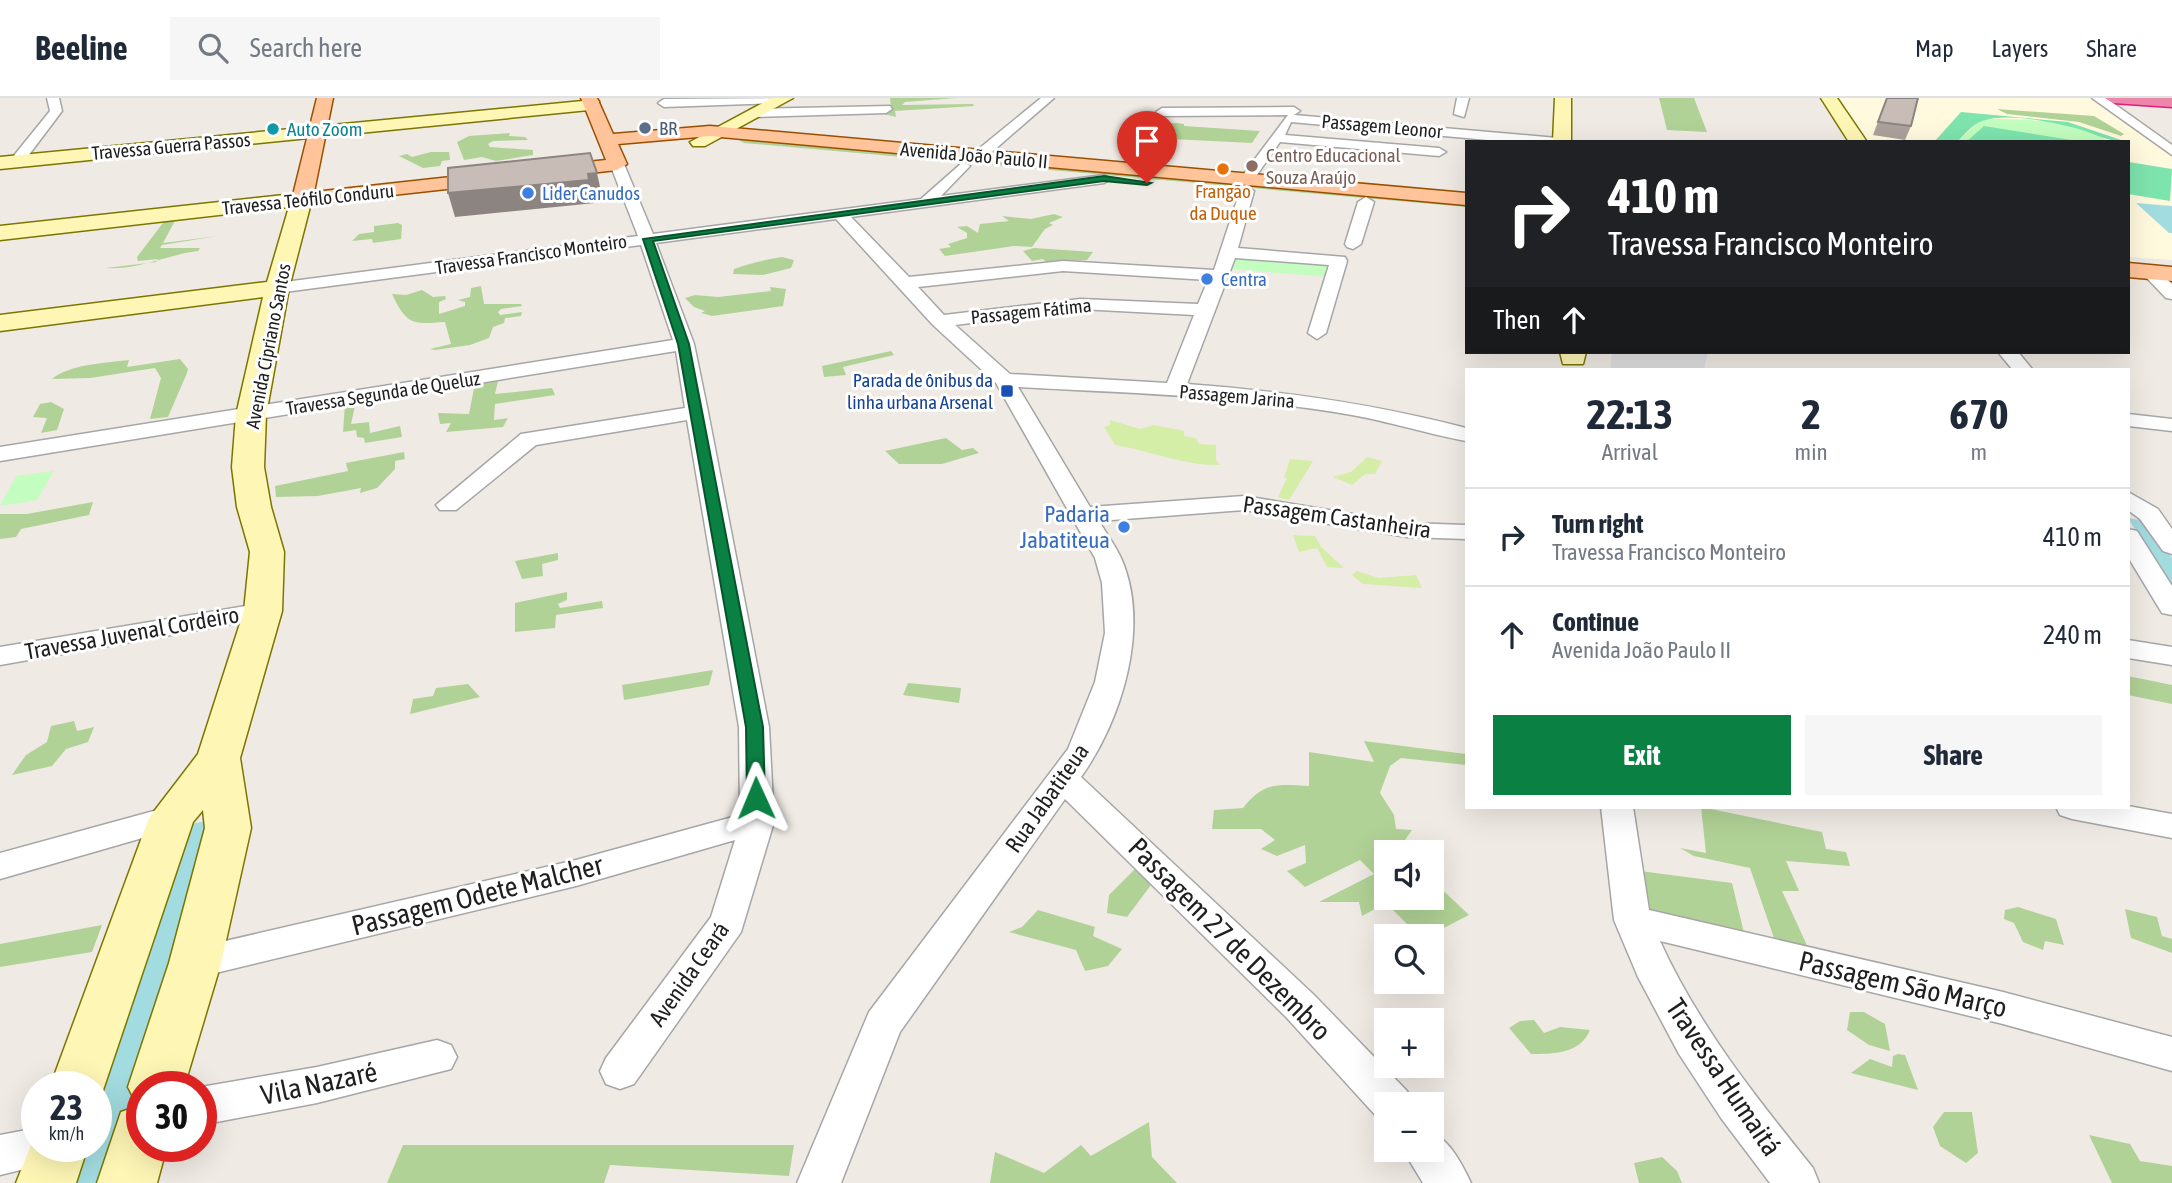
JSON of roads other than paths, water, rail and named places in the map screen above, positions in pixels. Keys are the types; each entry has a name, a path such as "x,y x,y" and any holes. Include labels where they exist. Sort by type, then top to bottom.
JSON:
{"highway":[{"path":"2113,98 2172,102"}],"main road":[{"name":"Avenida Cipriano Santos","path":"302,200 325,98"},
{"name":"Avenida Ceará","path":"591,102 612,151"},
{"name":"Avenida João Paulo II","path":"612,151 696,131 721,132 754,141"},
{"name":"Avenida João Paulo II","path":"612,151 699,142 754,141 1247,185 1366,202 1465,211"},
{"name":"Travessa Teófilo Conduru","path":"302,200 612,151"},
{"name":"Avenida João Paulo II","path":"971,161 1104,179 1465,198"},
{"path":"2130,257 2172,261"}],"street":[{"path":"9,162 58,107 53,98"},
{"path":"927,201 1048,98"},
{"path":"1175,390 1205,310 1226,267 1247,185 1301,98"},
{"path":"1460,114 1463,98"},
{"path":"1560,140 1563,98"},
{"path":"1829,98 1857,140"},
{"path":"2098,98 2172,151"},
{"path":"664,103 784,99"},
{"path":"699,142 784,99"},
{"name":"Travessa Guerra Passos","path":"9,162 315,133 591,102"},
{"path":"755,113 886,109"},
{"name":"Passagem Leonor","path":"1162,112 1292,114 1541,140"},
{"path":"1277,138 1439,152"},
{"name":"Avenida Ceará","path":"612,151 684,344 754,727 757,822 728,922 620,1070"},
{"name":"Travessa Francisco Monteiro","path":"0,323 1104,179"},
{"name":"Travessa Teófilo Conduru","path":"0,233 302,200"},
{"name":"Avenida Cipriano Santos","path":"84,1071 172,818 218,758 263,611 267,551 254,507 248,467 251,415 277,288 302,200"},
{"path":"1353,244 1366,202"},
{"name":"Rua Jabatiteua","path":"819,1183 883,1024 1082,753 1102,710 1116,664 1120,611 1117,583 1108,558 1004,380 940,321 838,212"},
{"path":"906,283 1063,266 1226,267 1339,261 1326,279 1317,333"},
{"path":"2150,272 2172,294"},
{"name":"Passagem Fátima","path":"940,321 1073,304 1205,310"},
{"name":"Travessa Segunda de Queluz","path":"0,454 684,344"},
{"path":"2010,354 2020,368"},
{"name":"Passagem Jarina","path":"1004,380 1248,395 1366,411 1465,435"},
{"path":"448,505 529,439 696,412"},
{"path":"2130,420 2172,425"},
{"path":"2130,500 2149,514 2172,546"},
{"name":"Passagem Castanheira","path":"1083,515 1244,503 1407,530 1465,532"},
{"path":"2130,539 2172,607"},
{"name":"Travessa Juvenal Cordeiro","path":"0,656 263,611"},
{"path":"2130,649 2172,656"},
{"name":"Avenida Cipriano Santos","path":"161,1071 195,963 228,828 218,758"},
{"name":"Passagem 27 de Dezembro","path":"1063,779 1300,1006 1381,1092"},
{"name":"Travessa Humaitá","path":"1617,809 1632,920 1657,977 1693,1042 1736,1105 1802,1181"},
{"path":"2083,809 2172,826"},
{"path":"0,866 172,818"},
{"name":"Passagem Odete Malcher","path":"195,963 576,873 757,822"},
{"name":"Passagem São Março","path":"1632,920 2013,1010 2172,1054"},
{"name":"Vila Nazaré","path":"217,1103 317,1085 437,1057"},
{"path":"0,1156 21,1152"},
{"path":"46,1183 53,1162"},
{"path":"127,1183 133,1162"},
{"path":"1434,1162 1449,1183"}],"water":[{"path":"2136,203 2172,206 2172,233 2169,233"},
{"path":"2130,518 2145,521 2172,558 2172,590"},
{"path":"216,819 144,1071 126,1071 126,1134 112,1183 71,1183 77,1162 112,1162 112,1071 105,1071 182,826"}],"place":[{"name":"BR","path":"645,128"},
{"name":"Auto Zoom","path":"273,129"},
{"name":"Centro Educacional Souza Araújo","path":"1252,166"},
{"name":"Frangão da Duque","path":"1223,169"},
{"name":"Lider Canudos","path":"528,193"},
{"name":"Centra","path":"1207,279"},
{"name":"Parada de ônibus da linha urbana Arsenal","path":"1007,391"},
{"name":"Padaria Jabatiteua","path":"1124,527"}]}
